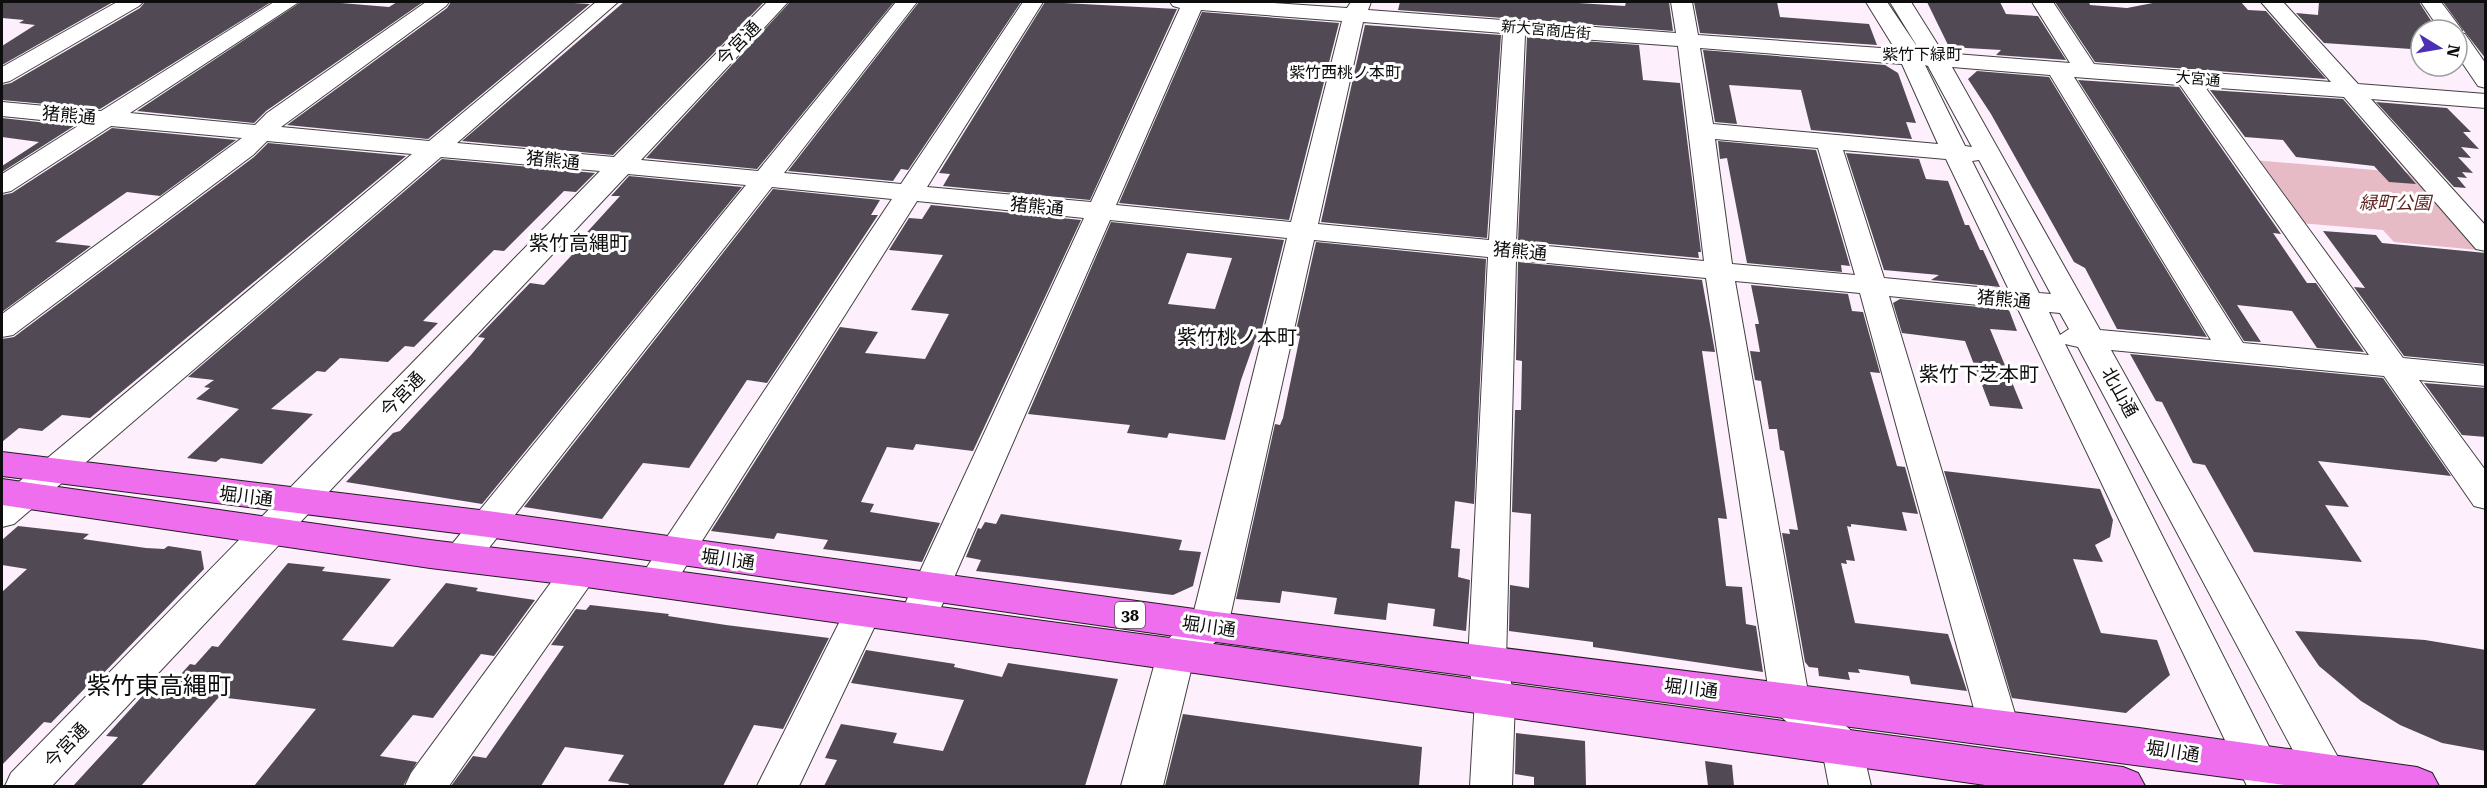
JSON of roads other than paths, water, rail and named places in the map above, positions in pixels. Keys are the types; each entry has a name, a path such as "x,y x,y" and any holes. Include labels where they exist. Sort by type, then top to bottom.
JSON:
{"main road":[{"name":"堀川通","path":"2,464 20,493 285,516 488,524 863,611 925,603 1176,655 1491,681 1790,700 1998,728 2263,776 2417,786"},
{"name":"堀川通","path":"285,516 461,558 579,572 666,567 925,603 1209,626 1842,747 2123,786"}],"street":[{"path":"2,76 132,2"},
{"path":"2,185 288,2"},
{"path":"2,328 236,156 276,118 439,2"},
{"path":"20,493 437,149 447,136 608,2"},
{"name":"今宮通","path":"26,786 778,2"},
{"path":"461,558 907,2"},
{"path":"666,567 1033,2"},
{"name":"新大宮商店街","path":"1180,2 1358,8 1514,27 1924,58"},
{"path":"925,603 1194,2"},
{"path":"1682,2 1702,130 1719,270 1790,700 1842,747 1850,786"},
{"name":"北山通","path":"1877,2 1924,58 1990,155 2330,780"},
{"name":"北山通","path":"1900,2 1924,58 1956,152 2263,776"},
{"path":"2043,2 2086,71"},
{"path":"2272,2 2486,243"},
{"path":"2431,2 2442,18"},
{"path":"1142,786 1176,655 1209,626 1358,8"},
{"path":"1491,786 1491,681 1502,250 1514,27"},
{"path":"2469,56 2486,81"},
{"name":"大宮通","path":"1924,58 2486,101"},
{"path":"2057,68 2233,352"},
{"path":"2188,79 2486,497"},
{"name":"猪熊通","path":"2,109 908,192 1100,213 2071,304"},
{"path":"1702,130 1990,155"},
{"path":"1828,141 1872,286 1998,728"},
{"name":"猪熊通","path":"2045,334 2486,376"},
{"path":"2093,430 2143,435"},
{"path":"426,786 579,572"},
{"path":"778,786 863,611"}],"district":[{"name":"紫竹下緑町","path":"1922,54"},
{"name":"紫竹西桃ノ本町","path":"1345,72"},
{"name":"紫竹高縄町","path":"579,243"},
{"name":"紫竹桃ノ本町","path":"1237,337"},
{"name":"紫竹下芝本町","path":"1979,374"},
{"name":"紫竹東高縄町","path":"159,686"}],"park label":[{"name":"緑町公園","path":"2395,202"}]}
